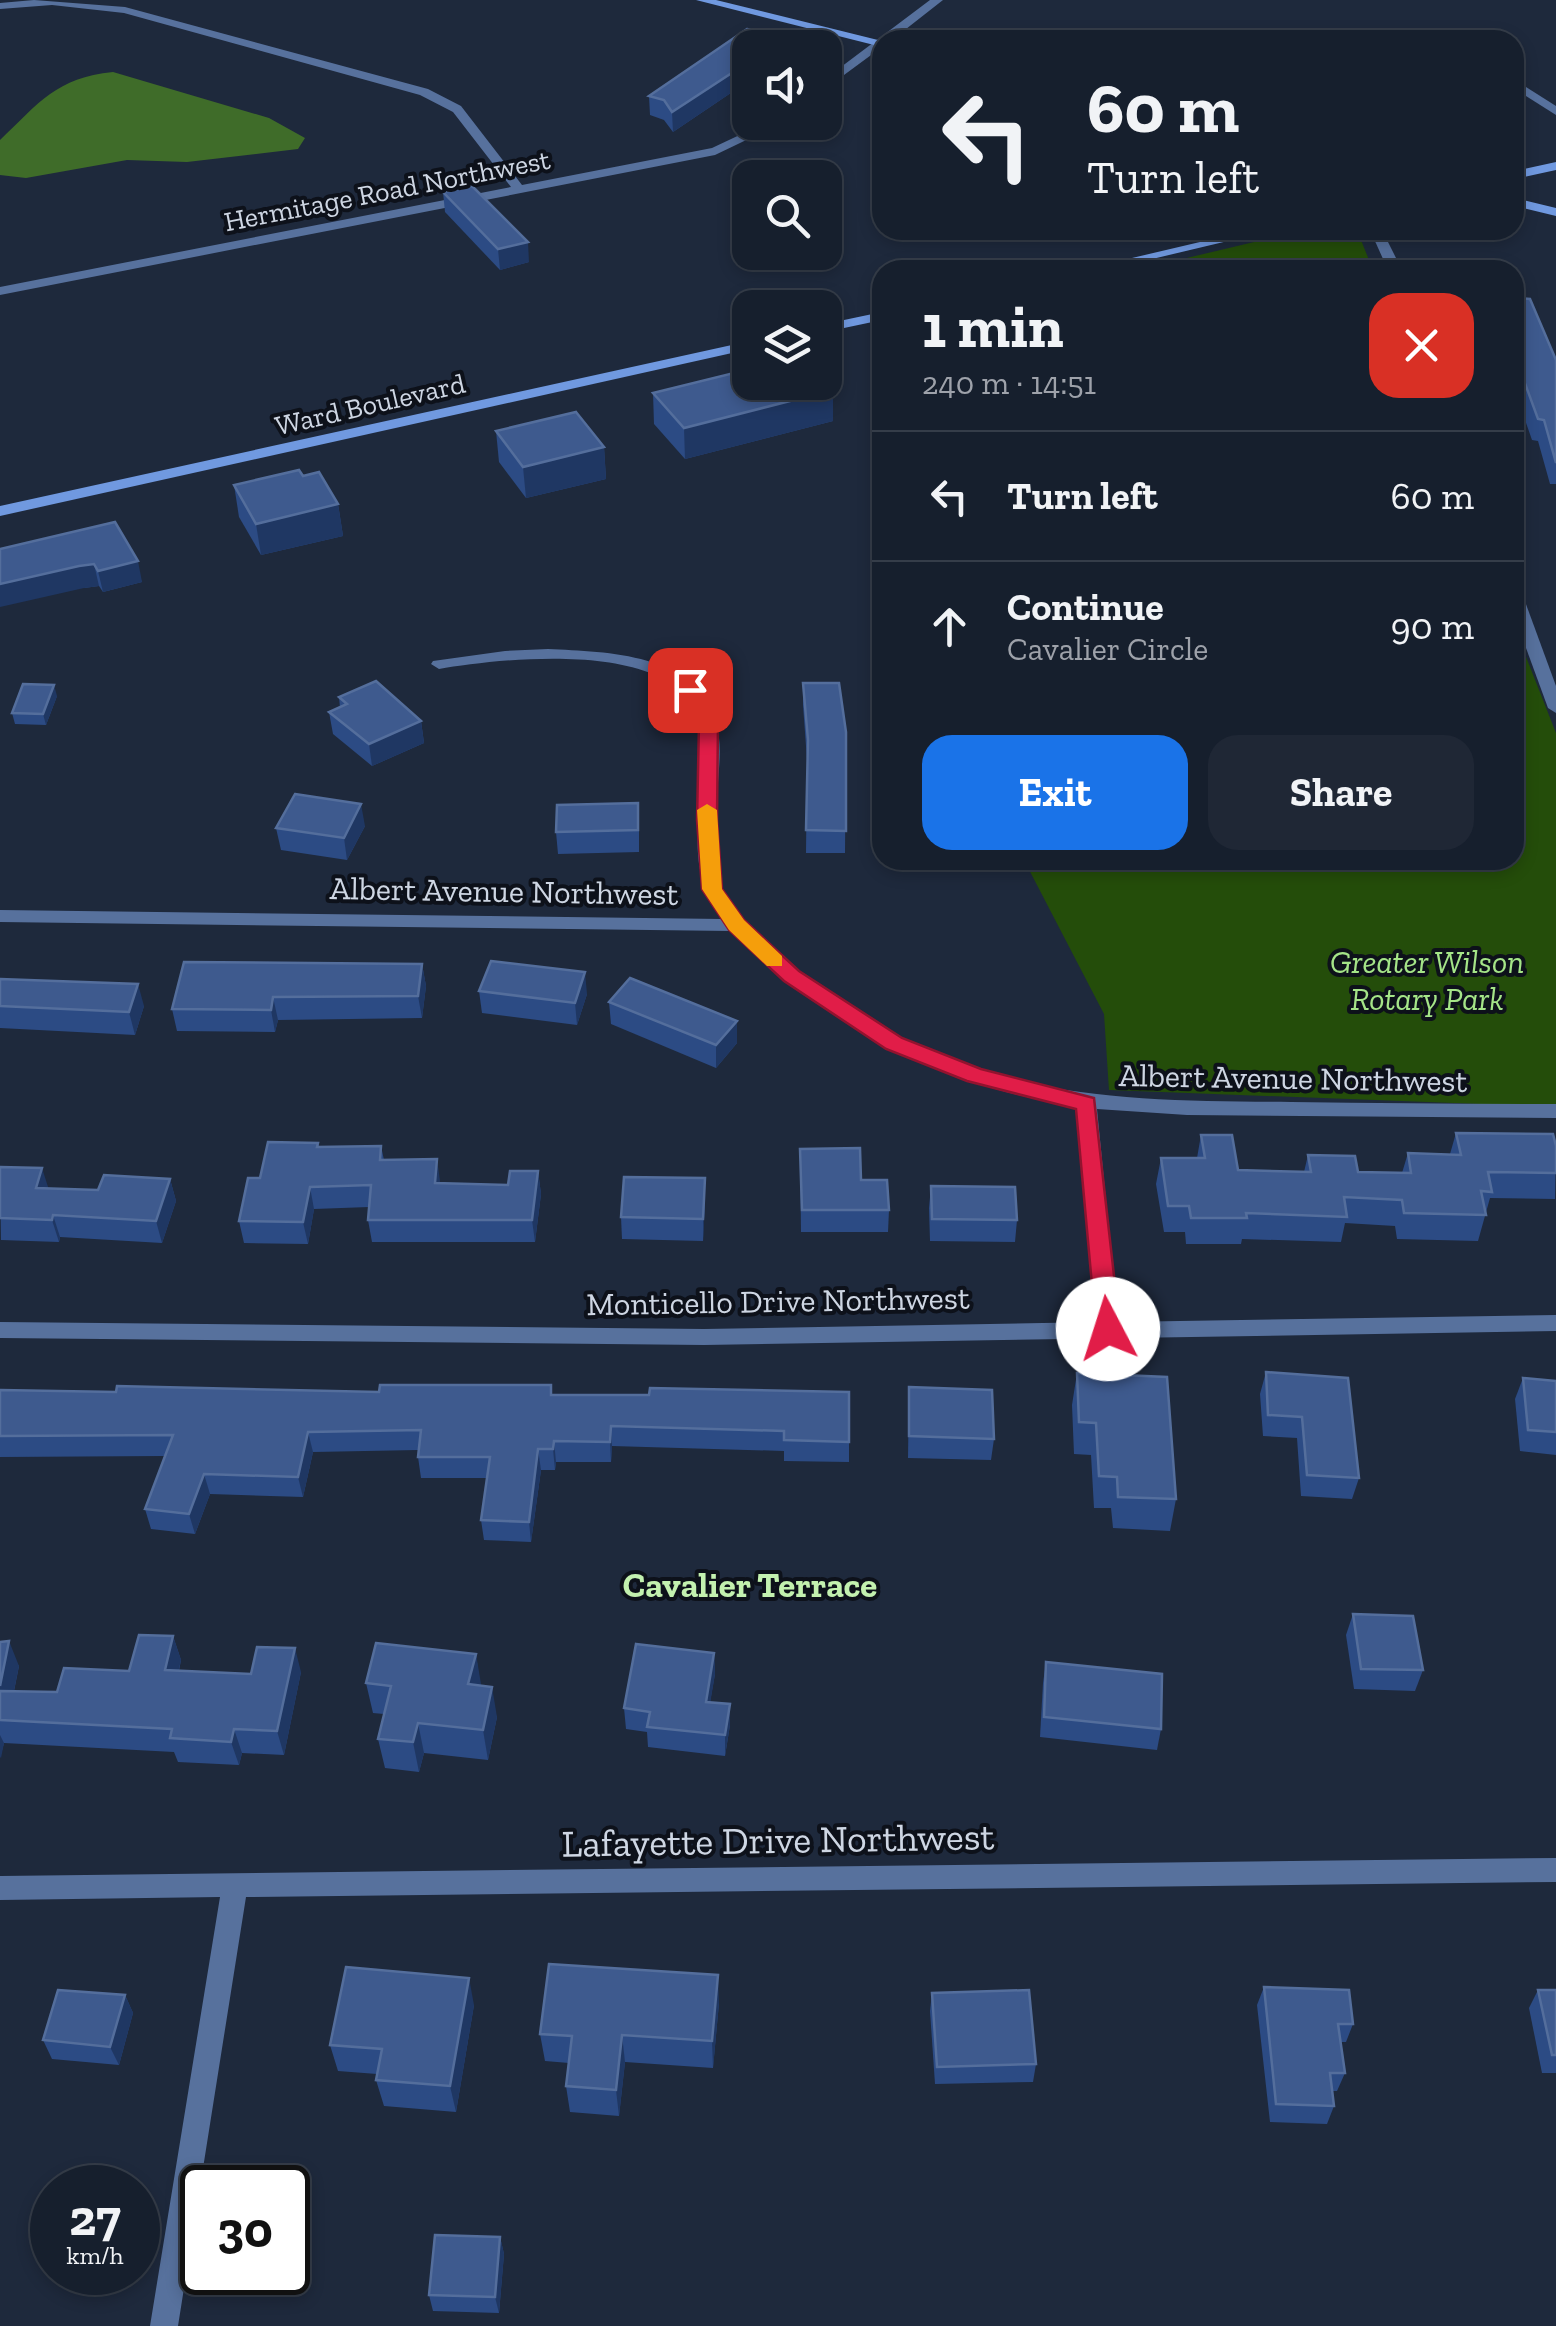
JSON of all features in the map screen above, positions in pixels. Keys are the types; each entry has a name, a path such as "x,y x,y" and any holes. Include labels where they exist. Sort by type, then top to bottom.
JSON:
{"main road":[{"path":"702,0 872,41"},
{"path":"1524,174 1556,166"},
{"path":"1524,204 1556,212"},
{"path":"1133,260 1223,240"},
{"path":"842,324 872,318"},
{"name":"Ward Boulevard","path":"0,512 732,349"}],"street":[{"path":"898,30 938,0"},
{"path":"0,6 78,2 125,10 424,92 457,109 520,188"},
{"path":"842,72 872,49"},
{"path":"1524,90 1556,111"},
{"name":"Hermitage Road Northwest","path":"0,291 715,150 738,140"},
{"path":"1524,614 1547,661 1556,708"},
{"path":"439,664 478,656 618,658 670,676 690,690 709,722 707,820 712,889 736,925"},
{"name":"Albert Avenue Northwest","path":"0,916 736,925 820,998 894,1043 975,1076 1086,1104 1124,1108 1556,1112"},
{"path":"1086,1104 1108,1329"},
{"name":"Monticello Drive Northwest","path":"0,1330 704,1337 1556,1323"},
{"name":"Lafayette Drive Northwest","path":"0,1888 1556,1870"},
{"path":"164,2326 235,1886"}],"green space":[{"path":"113,72 269,118 305,138 298,149 187,162 127,160 26,178 0,175 0,140 38,103 77,80"},
{"path":"1263,240 1361,240 1369,260 1178,260"},
{"name":"Greater Wilson Rotary Park","path":"1524,652 1556,733 1556,1107 1109,1090 1104,1014 1029,870 1524,870"}],"building":[{"path":"732,39 732,73 672,112 664,100 649,96"},
{"path":"472,186 528,242 498,249 443,192"},
{"path":"1524,299 1530,299 1556,360 1556,463 1544,420 1538,419 1524,381"},
{"path":"732,373 732,400 794,400 684,428 653,393"},
{"path":"576,412 604,447 523,467 496,431"},
{"path":"299,470 303,476 319,472 338,504 256,524 234,485"},
{"path":"115,522 138,561 98,571 94,564 79,566 0,584 0,549"},
{"path":"376,681 421,721 369,744 329,712 347,704 339,697"},
{"path":"803,683 839,683 846,732 846,831 806,830 808,740"},
{"path":"23,684 54,685 43,714 12,713"},
{"path":"295,794 361,804 344,838 276,828"},
{"path":"638,803 638,830 556,832 557,805"},
{"path":"491,961 585,972 575,1003 479,991"},
{"path":"184,962 422,964 418,996 273,997 271,1010 172,1009"},
{"path":"630,978 737,1021 716,1045 609,1002"},
{"path":"0,979 138,984 129,1012 0,1006"},
{"path":"1456,1133 1553,1134 1556,1173 1488,1172 1492,1192 1481,1191 1486,1215 1404,1213 1402,1200 1344,1197 1347,1217 1246,1213 1247,1218 1191,1218 1189,1206 1168,1206 1161,1158 1205,1158 1201,1135 1232,1135 1238,1170 1311,1172 1308,1155 1355,1156 1358,1172 1411,1173 1408,1153 1461,1155"},
{"path":"268,1142 318,1143 317,1147 381,1146 380,1160 437,1159 435,1183 508,1185 510,1171 538,1171 532,1220 368,1220 371,1185 310,1187 303,1222 239,1221 248,1178 260,1178"},
{"path":"860,1148 861,1180 887,1180 889,1210 802,1210 800,1149"},
{"path":"0,1167 42,1168 36,1188 98,1190 104,1175 170,1179 156,1221 53,1215 52,1220 0,1218"},
{"path":"624,1177 705,1178 703,1219 621,1217"},
{"path":"931,1186 1015,1187 1017,1220 932,1219"},
{"path":"1266,1372 1348,1378 1359,1478 1307,1475 1302,1417 1268,1415"},
{"path":"1077,1373 1167,1377 1176,1499 1118,1497 1117,1477 1099,1476 1096,1423 1079,1422"},
{"path":"1523,1378 1556,1381 1556,1432 1528,1430"},
{"path":"380,1385 551,1385 551,1395 649,1395 650,1388 849,1392 849,1442 784,1440 784,1431 611,1426 610,1442 554,1441 553,1449 538,1449 529,1522 481,1520 490,1457 418,1457 421,1430 308,1432 298,1477 204,1474 189,1514 145,1509 173,1435 0,1436 0,1390 116,1392 117,1386 379,1392"},
{"path":"909,1387 992,1390 994,1439 909,1436"},
{"path":"1353,1614 1413,1616 1423,1670 1361,1669"},
{"path":"139,1635 173,1636 165,1670 251,1674 257,1647 295,1648 277,1731 234,1729 231,1742 170,1738 172,1729 0,1720 0,1691 57,1692 64,1668 129,1671"},
{"path":"9,1641 0,1686 0,1642"},
{"path":"376,1643 476,1654 468,1684 492,1687 483,1730 418,1723 413,1742 378,1739 391,1686 366,1683"},
{"path":"636,1644 714,1653 706,1702 730,1704 725,1735 647,1727 650,1712 624,1708"},
{"path":"1046,1662 1162,1674 1161,1729 1044,1717"},
{"path":"549,1964 718,1975 712,2041 622,2035 616,2090 566,2086 572,2036 540,2034"},
{"path":"346,1967 469,1978 450,2086 376,2080 382,2049 330,2045"},
{"path":"1264,1987 1349,1990 1353,2024 1338,2024 1345,2073 1330,2073 1334,2106 1276,2104"},
{"path":"58,1990 125,1995 110,2047 43,2040"},
{"path":"1029,1990 1036,2064 937,2067 932,1993"},
{"path":"1538,1990 1556,1990 1556,2055 1552,2055"},
{"path":"435,2235 500,2237 495,2297 429,2295"}],"slow traffic":[{"path":"707,810 712,889 736,925 775,961"}],"district":[{"name":"Cavalier Terrace","path":"750,1585"}],"route":[{"path":"690,690 702,703 709,722 707,820 712,889 736,925 834,1008 894,1043 975,1076 1086,1104 1108,1329"}]}
